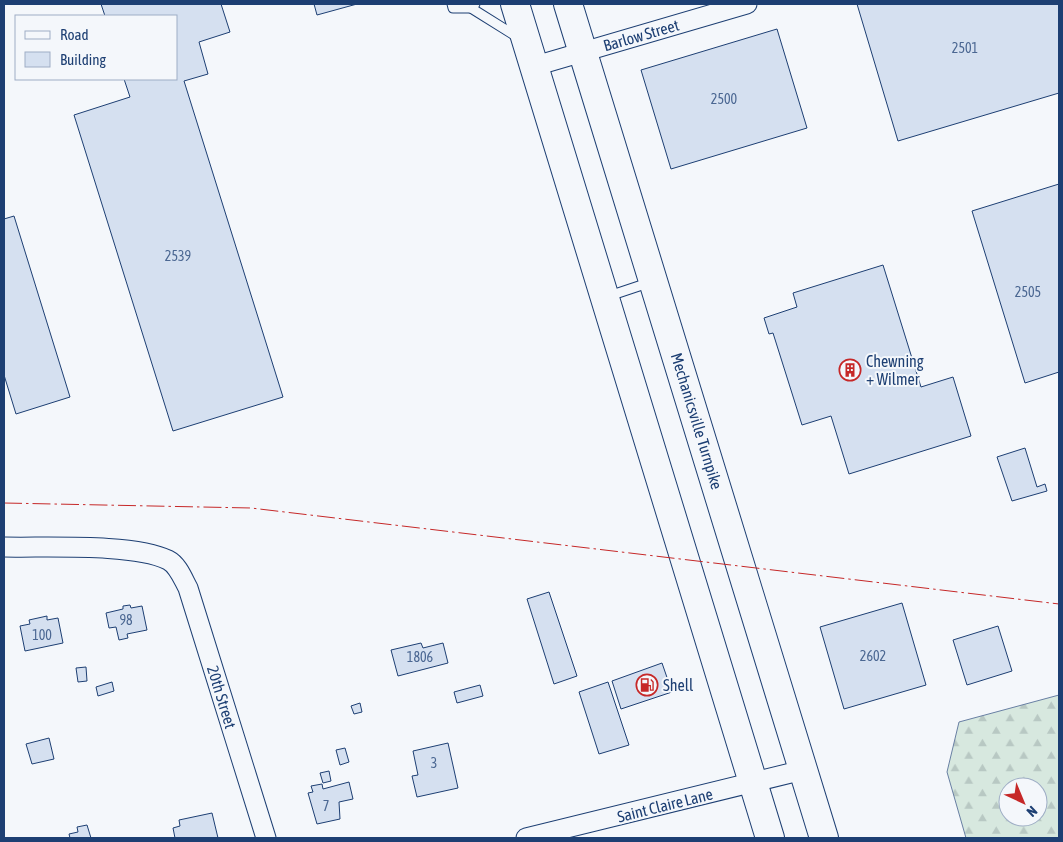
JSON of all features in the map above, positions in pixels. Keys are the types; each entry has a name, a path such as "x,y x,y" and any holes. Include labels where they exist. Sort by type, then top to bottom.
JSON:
{"highway":[{"path":"515,4 770,838"},
{"name":"Mechanicsville Turnpike","path":"568,4 824,838"}],"street":[{"name":"Barlow Street","path":"532,55 583,51 746,4"},
{"name":"20th Street","path":"4,547 132,550 169,561 178,568 188,588 266,838"},
{"name":"Saint Claire Lane","path":"526,838 803,770"}],"lane":[{"path":"452,4 453,8 473,6 532,55"},
{"path":"604,298 653,281"}],"green space":[{"path":"1059,695 1059,838 966,838 947,772 959,722"}],"building":[{"path":"101,4 221,4 230,32 199,42 208,74 184,81 283,397 173,431 74,115 130,97 124,80 178,80 178,15 105,15"},
{"path":"314,4 357,4 317,15"},
{"path":"857,4 1059,4 1059,93 898,141"},
{"path":"777,29 807,128 671,169 641,70"},
{"path":"1059,184 1059,372 1025,383 972,211"},
{"path":"14,216 70,397 16,414 4,375 4,219"},
{"name":"Chewning + Wilmer","path":"883,265 921,387 953,377 971,436 849,474 831,416 802,425 773,333 769,334 764,318 797,307 793,293"},
{"path":"1025,448 1037,487 1045,484 1047,491 1012,501 997,457"},
{"path":"549,592 577,676 554,684 527,599"},
{"path":"902,603 926,685 844,709 820,627"},
{"path":"130,605 131,608 142,606 147,630 127,634 128,638 119,640 116,627 109,628 106,613 123,609 123,606"},
{"path":"47,616 47,620 58,618 63,643 25,651 20,626 30,624 29,620"},
{"path":"998,626 1012,671 967,685 953,640"},
{"path":"421,643 423,648 443,643 448,663 398,676 391,650"},
{"path":"662,663 672,692 621,709 612,681"},
{"path":"86,667 87,681 78,682 76,668"},
{"path":"112,682 114,691 98,696 96,687"},
{"path":"608,682 629,745 599,754 579,692"},
{"path":"480,685 483,696 457,703 454,692"},
{"path":"360,703 362,712 354,714 351,706"},
{"path":"49,738 54,759 32,764 26,744"},
{"path":"448,743 458,788 417,797 412,776 418,775 413,751"},
{"path":"345,748 349,762 340,765 336,750"},
{"path":"329,771 331,781 323,783 320,773"},
{"path":"349,782 353,799 339,802 340,819 317,824 308,793 313,792 311,786 322,784 323,789"},
{"path":"212,813 218,838 175,838 173,828 180,826 179,820"},
{"path":"87,825 91,838 70,838 69,834 78,832 77,827"}],"power":[{"path":"4,503 251,508 1059,604"}],"place":[{"name":"Chewning + Wilmer","path":"850,370"},
{"name":"Shell","path":"647,685"}]}
